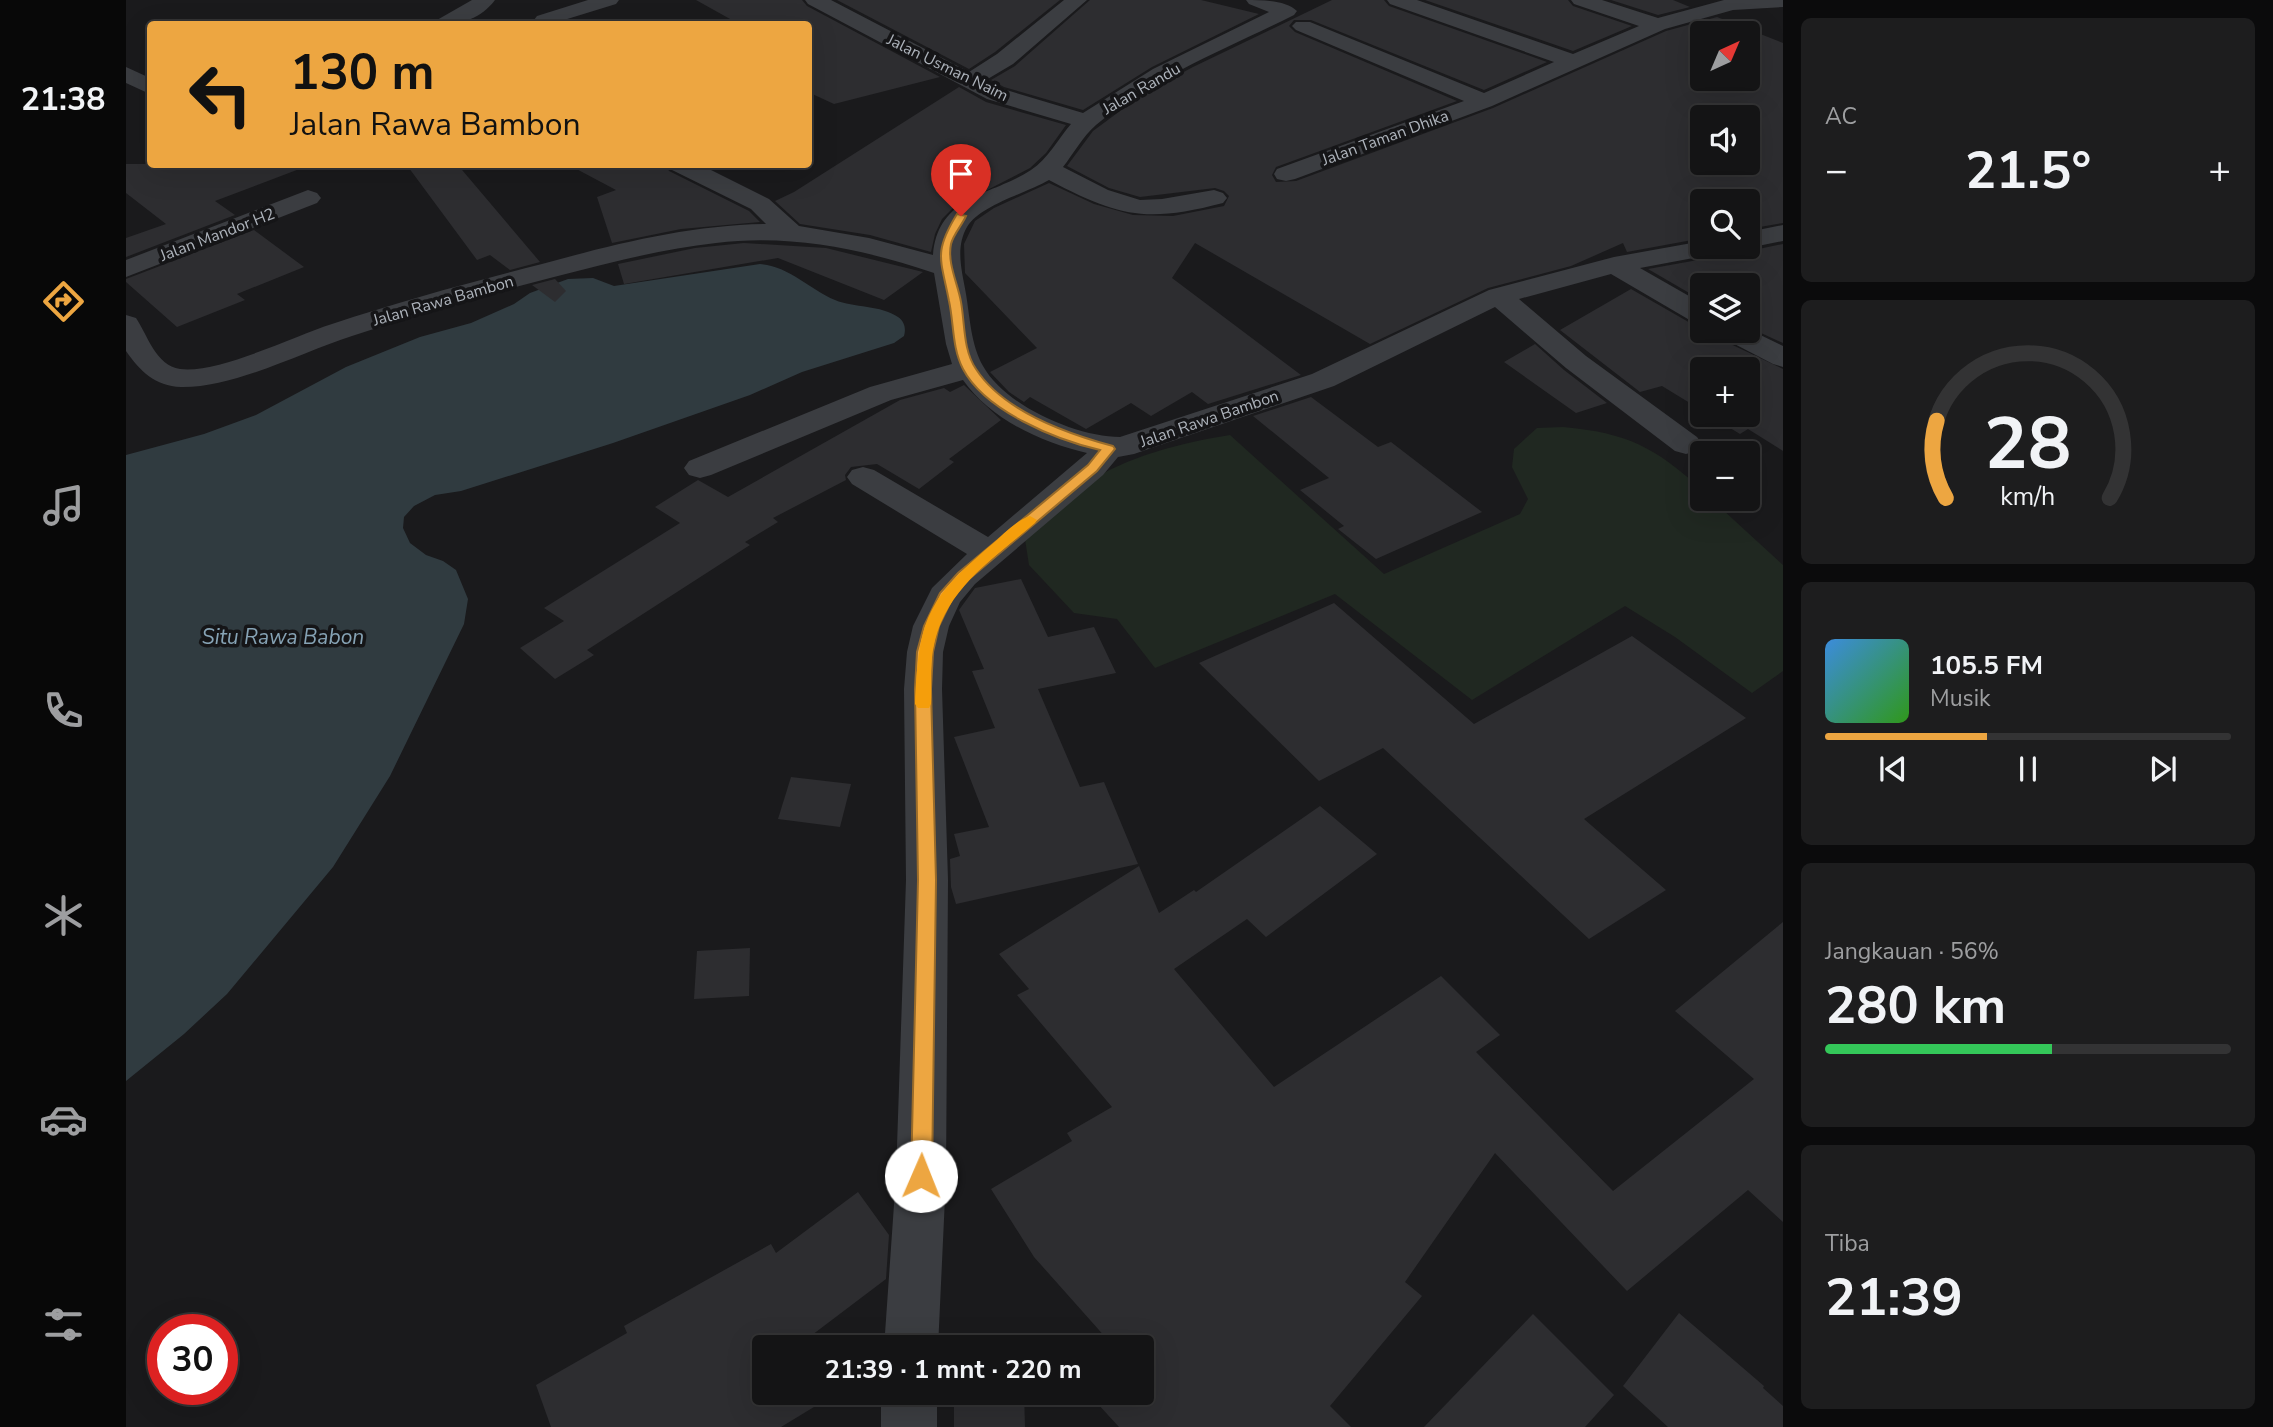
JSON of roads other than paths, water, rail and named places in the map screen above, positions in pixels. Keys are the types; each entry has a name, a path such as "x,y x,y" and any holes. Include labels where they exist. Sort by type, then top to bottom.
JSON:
{"street":[{"path":"450,21 485,0"},
{"path":"537,17 609,0"},
{"name":"Jalan Usman Naim","path":"815,0 995,94 1086,121"},
{"path":"970,81 1005,59 1077,0"},
{"path":"1256,0 1299,12"},
{"path":"1397,0 1572,61"},
{"path":"1581,0 1658,25"},
{"name":"Jalan Taman Dhika","path":"1286,174 1484,101 1658,25 1732,4 1780,3"},
{"name":"Jalan Taman Dhika","path":"1299,12 1381,56 1484,101"},
{"name":"Jalan Randu","path":"946,268 946,244 961,216 977,203 1039,176 1048,169 1063,146 1086,121 1128,92 1299,12"},
{"path":"126,74 147,85"},
{"path":"687,168 760,204 791,233"},
{"path":"1048,169 1087,189 1122,202 1152,208 1214,198"},
{"name":"Jalan Mandor H2","path":"126,269 308,198"},
{"name":"Jalan Rawa Bambon","path":"126,324 156,370 165,376 188,378 232,367 433,301 572,264 709,235 791,233 861,246 946,268 955,301 961,348 970,370 985,388 1024,418 1076,441 1108,449 1123,447 1323,380 1371,359 1469,307 1499,296 1614,265 1690,251"},
{"path":"1760,238 1783,233"},
{"path":"1614,265 1690,309"},
{"path":"1499,296 1576,362 1686,444"},
{"path":"1754,343 1783,358"},
{"path":"700,468 796,429 858,400 935,375 970,370"},
{"path":"912,1335 921,1176 926,934 923,689 925,652 931,626 945,597 963,576 1092,468 1108,449"},
{"path":"863,477 990,553"},
{"path":"909,1405 909,1427"}],"water":[{"name":"Situ Rawa Babon","path":"760,264 790,273 835,300 891,313 904,323 904,336 894,343 802,372 750,395 613,443 461,491 435,495 414,506 404,517 403,528 410,543 426,555 443,561 456,570 468,599 464,624 390,776 333,867 227,994 184,1034 126,1081 126,455 204,434 256,415 346,367 420,337 471,323 514,304 530,293 568,279 593,278 614,286"}]}
